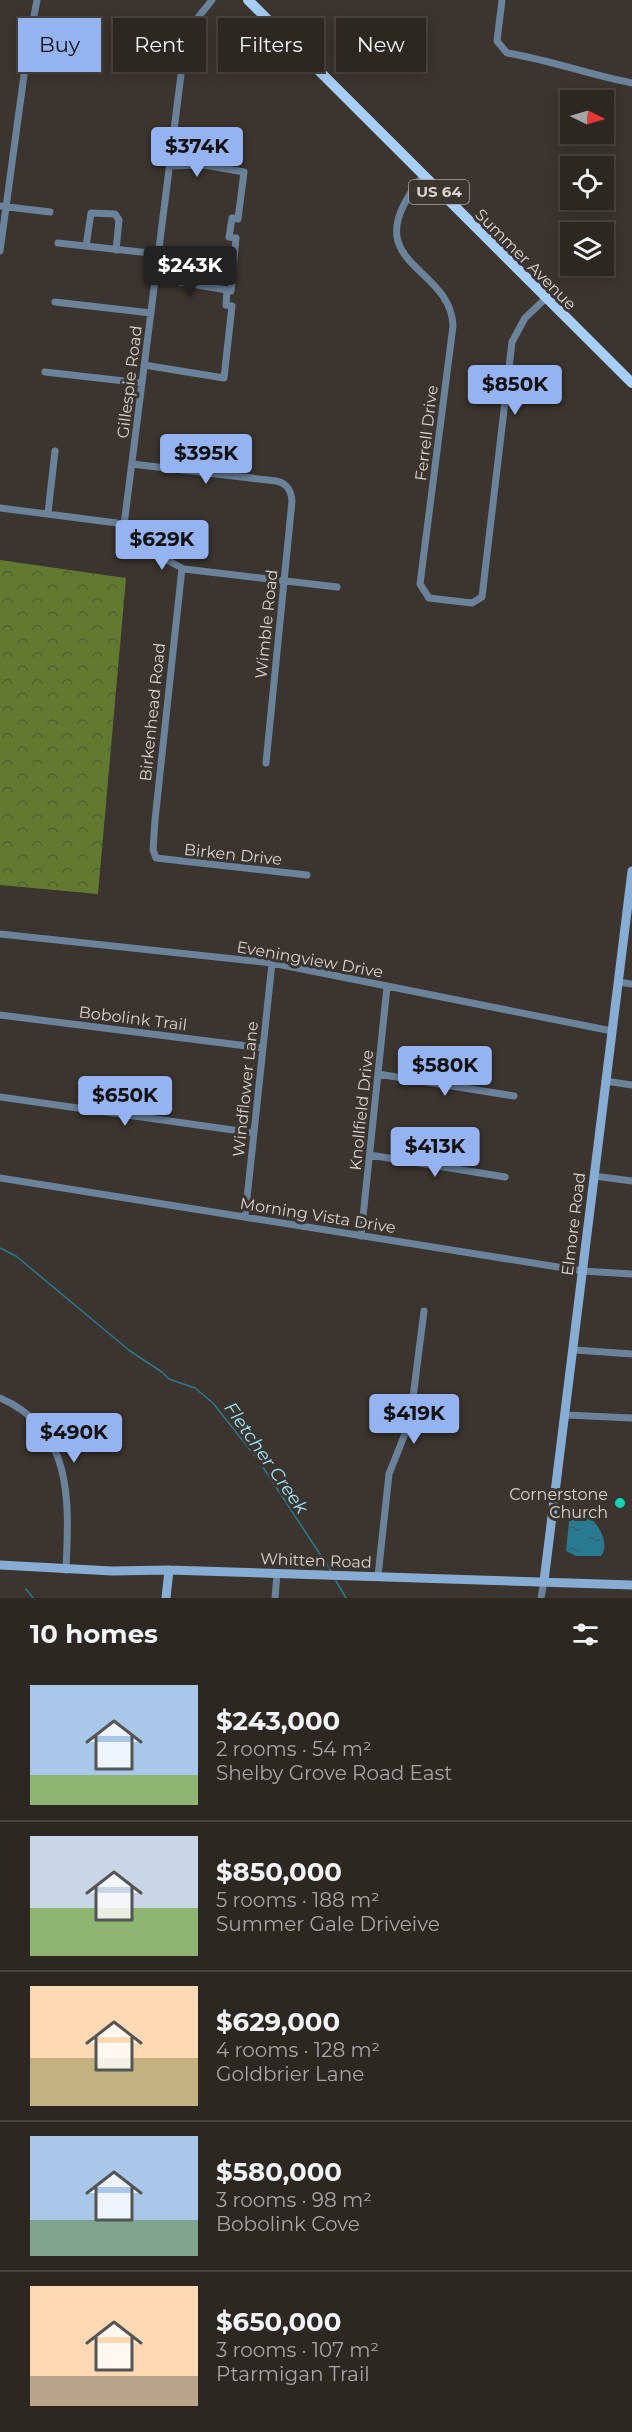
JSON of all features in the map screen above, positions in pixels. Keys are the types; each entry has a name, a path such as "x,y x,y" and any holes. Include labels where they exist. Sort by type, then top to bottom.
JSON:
{"main road":[{"name":"Summer Avenue","path":"248,0 545,299 632,383"}],"street":[{"path":"0,251 3,206 37,0"},
{"name":"Gillespie Road","path":"124,525 184,51 195,20 212,0"},
{"path":"502,0 497,41 507,53 542,58 603,78 632,82"},
{"path":"156,278 231,291 236,238 229,237 232,218 238,219 244,172 204,165 169,166"},
{"name":"Ferrell Drive","path":"423,176 402,204 398,225 399,244 411,263 447,300 452,309 453,326 420,584 429,598 472,603 482,597 512,342 525,318 545,299"},
{"path":"3,206 50,212"},
{"path":"86,246 91,213 116,214 119,220 116,250"},
{"path":"58,243 159,254"},
{"path":"144,365 224,378 232,306 226,305 227,290"},
{"path":"55,302 151,314"},
{"path":"45,372 142,383"},
{"path":"48,513 55,451"},
{"path":"132,464 276,481 289,488 295,482"},
{"name":"Wimble Road","path":"266,763 292,501 289,488"},
{"path":"0,508 105,520 124,525 157,554 182,568 337,587"},
{"name":"Birkenhead Road","path":"156,858 153,850 155,820 182,568"},
{"name":"Birken Drive","path":"156,858 307,875"},
{"name":"Elmore Road","path":"544,1581 632,871"},
{"name":"Eveningview Drive","path":"0,934 272,963 612,1031"},
{"name":"Windflower Lane","path":"245,1217 272,963"},
{"path":"618,982 632,984"},
{"name":"Knollfield Drive","path":"361,1236 387,987"},
{"name":"Bobolink Trail","path":"0,1015 263,1048"},
{"path":"378,1074 514,1096"},
{"path":"605,1081 632,1085"},
{"path":"0,1097 254,1133"},
{"path":"370,1155 505,1177"},
{"path":"594,1176 632,1181"},
{"name":"Morning Vista Drive","path":"0,1178 583,1272 632,1274"},
{"path":"378,1576 389,1474 410,1420 424,1311"},
{"path":"574,1350 632,1354"},
{"path":"0,1398 36,1423 52,1444 64,1473 68,1521 66,1569"},
{"path":"566,1415 632,1418"},
{"name":"Whitten Road","path":"0,1565 66,1569 354,1575 632,1585"},
{"path":"166,1598 169,1570"},
{"path":"275,1598 277,1574"},
{"path":"543,1597 544,1581"}],"green space":[{"path":"0,560 126,578 98,894 0,885"}],"water":[{"path":"575,1507 588,1515 602,1535 604,1550 601,1556 576,1556 566,1551 570,1513"}],"waterway":[{"name":"Fletcher Creek","path":"0,1248 16,1256 130,1351 169,1379 195,1388 213,1403 259,1461 331,1571"},
{"name":"Fletcher Creek","path":"336,1581 346,1598"},
{"path":"26,1589 33,1598"}],"place":[{"name":"Cornerstone Church","path":"620,1503"}]}
